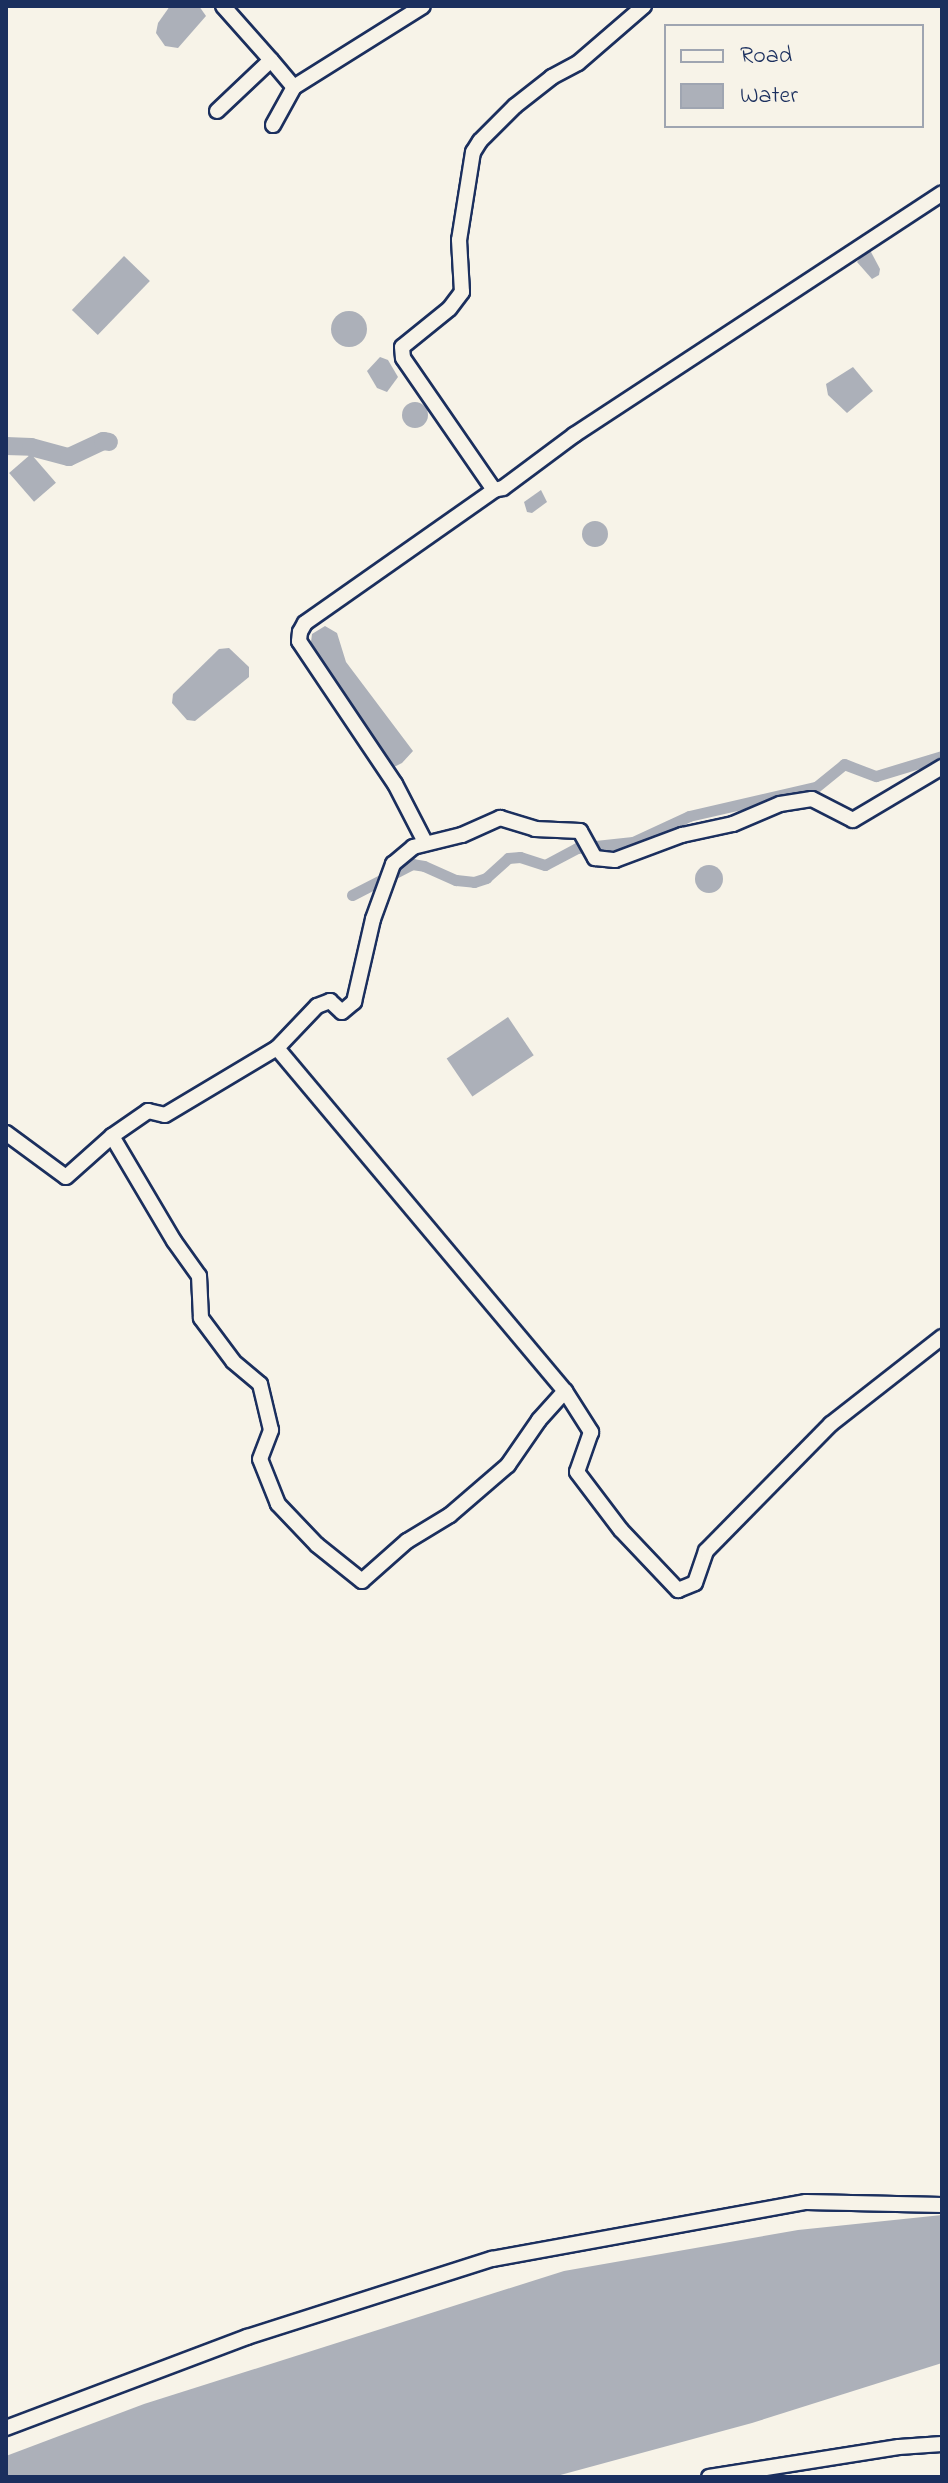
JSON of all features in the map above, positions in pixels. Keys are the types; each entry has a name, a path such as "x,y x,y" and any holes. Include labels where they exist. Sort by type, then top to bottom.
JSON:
{"street":[{"path":"223,6 294,87"},
{"path":"273,125 294,87 423,6"},
{"path":"494,490 403,358 402,347 449,309 462,292 459,240 473,152 480,141 515,106 552,77 578,63 644,6"},
{"path":"217,111 271,60"},
{"path":"425,842 395,784 299,641 305,623 466,506 503,488 574,435 942,193"},
{"path":"6,1133 66,1177 112,1136 148,1111 165,1115 277,1048 317,1006 330,1001 342,1012 354,1002 373,919 393,864 413,847 425,842 462,835 500,818 535,829 575,829 584,834 598,860 615,860 682,835 733,824 780,804 812,799 853,820 942,767"},
{"path":"277,1048 565,1391 591,1432 577,1472 621,1530 678,1590 695,1583 706,1551 831,1424 942,1337"},
{"path":"112,1136 174,1241 199,1276 201,1318 233,1361 260,1384 271,1430 260,1459 278,1504 317,1545 362,1581 407,1541 450,1515 508,1465 539,1420 565,1391"},
{"path":"6,2428 247,2337 492,2259 555,2245 806,2202 942,2205"},
{"path":"709,2477 884,2449 942,2444"}],"water":[{"path":"170,6 199,6 206,16 178,48 165,46 156,33 158,23"},
{"path":"866,251 871,252 880,269 879,275 872,279 857,262"},
{"path":"124,256 150,281 98,335 72,310"},
{"path":"349,311 362,316 367,329 362,342 349,347 336,342 331,329 336,316"},
{"path":"380,357 388,360 398,377 387,392 377,388 367,371"},
{"path":"853,367 873,391 847,413 828,395 826,384"},
{"path":"415,402 424,406 428,415 424,424 415,428 406,424 402,415 406,406"},
{"path":"31,454 56,483 34,502 9,473"},
{"path":"541,490 547,502 532,513 527,512 524,502"},
{"path":"595,521 604,525 608,534 604,543 595,547 586,543 582,534 586,525"},
{"path":"325,626 337,633 346,662 413,751 402,763 394,767 384,760 311,642 312,634"},
{"path":"229,648 249,667 249,677 195,721 187,720 172,703 173,694 219,649"},
{"path":"709,865 719,869 723,879 719,889 709,893 699,889 695,879 699,869"},
{"path":"508,1017 534,1055 472,1097 447,1058"},
{"path":"942,2215 942,2363 752,2423 553,2477 6,2477 6,2456 144,2404 564,2271 798,2230"}],"waterway":[{"path":"6,446 31,447 69,457 103,441 109,442"},
{"path":"352,895 412,864 456,880 474,882 486,878 508,858 520,857 545,865 577,848 633,842 689,816 816,787 844,764 876,776 942,756"}]}
